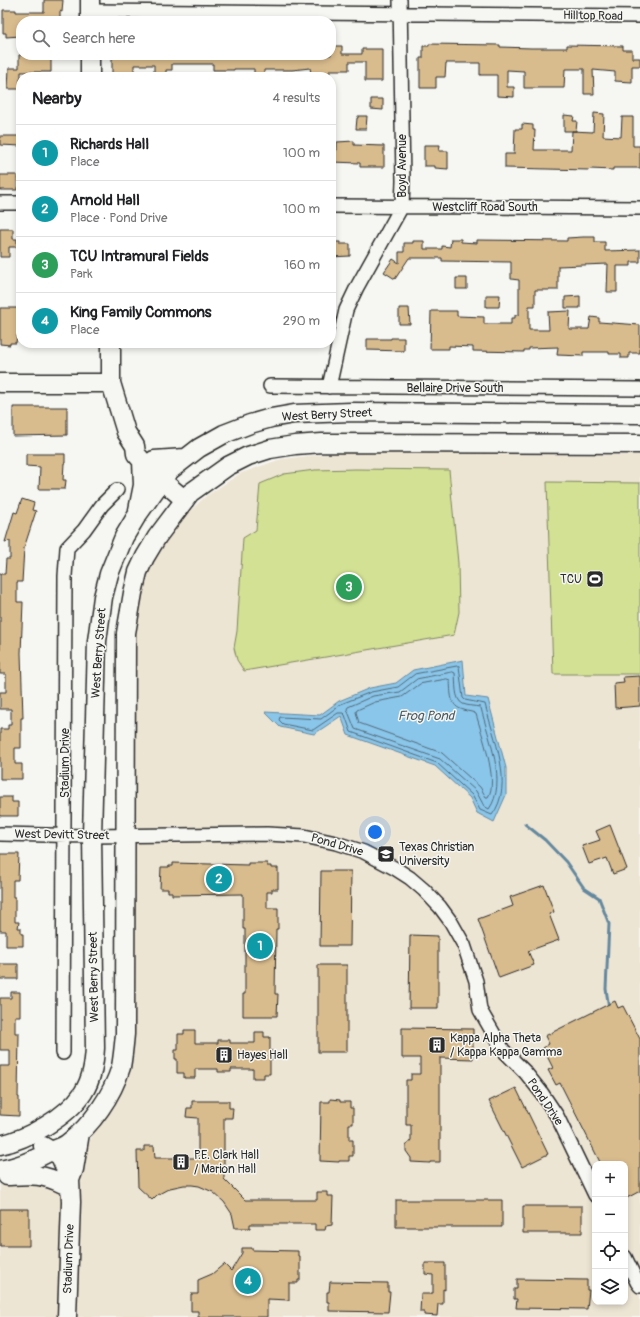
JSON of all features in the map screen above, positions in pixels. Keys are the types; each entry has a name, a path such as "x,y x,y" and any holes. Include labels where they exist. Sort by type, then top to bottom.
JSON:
{"main road":[{"path":"90,60 90,72"},
{"path":"111,348 111,383 126,432 144,456 187,497"},
{"path":"0,383 111,383"},
{"name":"West Berry Street","path":"0,1145 17,1140 34,1132 74,1104 83,1092 92,1071 95,1048 92,836 97,641 104,597 113,561 124,537 136,517 165,476 199,448 224,434 250,424 294,414 351,412 640,414"},
{"path":"0,1170 35,1160 66,1144 80,1133 97,1113 108,1096 120,1067 125,1034 126,633 138,572 157,537 187,497 228,466 248,456 295,444 640,444"},
{"path":"144,456 185,458"},
{"path":"136,517 143,485 144,456"},
{"path":"52,1151 57,1130 74,1104"},
{"path":"0,1176 41,1175 67,1182 74,1169 80,1133"},
{"path":"17,1140 38,1144 52,1151"},
{"name":"Stadium Drive","path":"52,1151 60,1156 71,1202 68,1317"}],"street":[{"name":"Boyd Avenue","path":"329,387 346,310 357,286 402,206 403,181 400,0"},
{"name":"Hilltop Road","path":"90,10 640,16"},
{"path":"0,203 16,203"},
{"name":"Westcliff Road South","path":"336,206 640,208"},
{"name":"Bellaire Drive South","path":"270,386 640,390"},
{"name":"Stadium Drive","path":"63,1054 65,576 68,548 84,530 102,505 117,490"},
{"name":"West Devitt Street","path":"0,834 92,836 125,835"},
{"name":"Pond Drive","path":"125,835 267,834 304,836 336,843 364,852 396,868 410,878 440,907 464,944 476,981 480,1010 504,1050 525,1072 557,1116 592,1189"},
{"path":"628,1263 640,1286"}],"shaded area":[{"name":"Texas Christian University","path":"334,453 640,455 640,1317 0,1317 0,1185 81,1185 82,1154 130,1071 133,637 140,597 156,553 176,524 206,496 241,473 281,459"}],"green space":[{"path":"315,470 449,470 458,563 459,612 454,635 244,671 237,660 234,648 237,631 243,538 256,530 260,484 284,474"},
{"name":"TCU","path":"547,482 640,483 640,674 553,674"}],"water":[{"name":"Frog Pond","path":"463,660 466,696 488,699 506,768 506,795 494,822 477,813 470,798 435,766 348,735 341,716 314,734 280,727 265,712 320,715 339,701 370,688 396,683 413,670"}],"building":[{"path":"44,0 63,0 62,12 60,11 60,16 16,16 16,36 6,37 6,33 3,33 3,10 16,10 16,12 44,12"},
{"path":"429,44 500,45 500,47 531,48 567,48 567,45 623,46 623,50 632,50 632,58 640,58 640,66 632,66 632,82 615,81 615,72 593,70 594,94 584,94 584,69 565,69 564,88 524,88 524,71 507,70 507,87 514,87 514,97 497,96 497,75 480,75 480,63 446,63 445,77 436,77 436,88 420,88 420,58 423,58 423,46 429,46"},
{"path":"336,46 342,46 342,54 362,54 362,49 382,49 382,81 365,81 365,62 349,62 349,70 330,70 330,72 311,72 310,68 292,70 264,70 264,72 254,72 254,69 213,70 213,64 172,64 172,70 166,70 166,72 154,72 154,65 134,65 134,72 112,72 112,60 336,60"},
{"path":"19,60 51,60 51,72 16,72 16,89 8,89 9,68 19,68"},
{"path":"371,99 383,99 383,110 371,109"},
{"path":"594,113 604,114 603,136 621,137 622,117 633,117 633,146 640,146 640,168 589,170 505,168 505,154 514,154 515,129 522,129 522,124 533,125 533,130 535,130 534,150 571,150 572,131 593,132"},
{"path":"564,115 574,116 573,121 577,121 576,131 564,131"},
{"path":"358,116 367,116 366,129 356,129"},
{"path":"0,136 16,136 16,146 0,145"},
{"path":"354,141 354,145 384,146 384,167 360,167 360,163 336,162 337,142"},
{"path":"424,145 440,145 439,151 448,151 448,169 435,168 435,166 424,166"},
{"path":"0,175 16,175 16,190 0,190"},
{"path":"0,229 13,229 13,239 16,239 16,247 9,247 9,257 0,257"},
{"path":"595,237 595,242 605,242 605,251 640,250 640,262 631,262 631,266 617,266 617,292 607,292 608,264 558,266 558,290 535,290 535,306 529,306 529,330 549,330 548,312 570,311 569,329 589,329 591,317 599,318 599,322 640,325 640,353 629,353 629,358 621,358 621,354 609,354 609,352 583,352 583,356 557,355 558,347 529,348 529,350 524,350 524,352 473,351 473,347 449,346 449,349 430,349 431,311 457,311 457,316 484,317 484,324 511,324 511,318 515,318 515,315 519,315 519,280 511,279 511,262 442,261 442,258 409,258 395,279 384,272 393,259 399,263 399,252 404,252 404,243 413,243 413,241 424,241 424,249 442,249 442,246 450,247 451,239 461,239 461,242 477,243 477,240 567,241 567,238"},
{"path":"336,242 340,242 340,244 350,244 350,256 336,257"},
{"path":"456,278 467,278 467,289 456,289"},
{"path":"486,295 500,295 499,307 486,307"},
{"path":"580,296 580,308 565,308 565,297"},
{"path":"0,308 16,308 16,343 10,343 10,345 0,344"},
{"path":"399,308 409,308 410,324 399,324"},
{"path":"404,338 404,351 367,350 367,339"},
{"path":"13,407 67,407 67,435 13,436"},
{"path":"26,454 65,454 63,480 66,480 65,489 39,489 40,467 26,466"},
{"path":"22,499 34,503 32,510 36,511 24,548 22,582 17,582 17,602 23,602 21,653 23,718 21,718 21,748 15,748 15,764 22,764 22,779 0,779 0,729 8,729 8,725 11,725 11,709 0,709 0,692 6,692 6,674 0,674 0,574 5,574 6,559 10,559 10,541 5,542 14,512 17,513"},
{"path":"640,676 640,706 615,708 614,683 624,682 623,677"},
{"path":"0,797 12,797 12,802 18,802 18,816 0,816"},
{"path":"610,825 627,869 613,874 607,858 589,864 582,846 600,840 596,831"},
{"path":"0,854 19,854 18,880 13,880 13,897 15,897 15,922 19,922 18,928 21,928 21,934 23,934 23,946 6,946 6,931 0,931"},
{"path":"173,863 248,865 248,863 267,863 267,866 271,866 271,868 278,868 278,889 272,889 272,892 267,892 267,908 278,908 278,929 276,929 275,994 278,994 277,1016 243,1016 243,994 245,994 245,929 243,929 243,894 172,895 172,892 168,892 168,889 160,889 161,867 173,866"},
{"path":"321,871 351,871 350,946 320,946"},
{"path":"544,885 554,912 549,914 559,940 528,951 534,965 499,978 478,919 513,906 510,897"},
{"path":"410,935 438,936 438,1008 409,1008"},
{"path":"0,964 18,964 18,979 0,979"},
{"path":"318,965 347,965 347,1052 318,1052"},
{"path":"11,992 20,992 20,1016 15,1016 15,1033 19,1033 19,1116 0,1115 0,1066 10,1066 10,1050 0,1050 0,998 11,998"},
{"path":"615,1001 618,1008 623,1006 640,1039 640,1191 628,1197 628,1161 599,1161 560,1083 556,1085 548,1070 553,1068 543,1048 549,1044 545,1036"},
{"path":"402,1028 473,1029 473,1059 440,1058 440,1162 411,1162 411,1158 406,1151 406,1146 411,1140 411,1125 406,1125 406,1080 411,1080 411,1074 420,1074 420,1058 402,1058"},
{"name":"Hayes Hall","path":"184,1030 195,1030 195,1043 218,1043 218,1040 230,1040 230,1043 255,1043 255,1032 264,1032 264,1037 270,1037 270,1051 273,1051 273,1059 270,1059 270,1074 264,1074 264,1078 253,1078 253,1069 231,1069 231,1072 218,1072 218,1069 195,1069 195,1078 184,1078 184,1073 177,1073 177,1059 175,1059 175,1050 178,1050 178,1034 184,1034"},
{"path":"516,1088 548,1154 522,1167 489,1101"},
{"path":"330,1099 340,1100 340,1102 350,1102 350,1108 353,1108 353,1124 349,1124 349,1140 353,1140 353,1156 349,1156 349,1161 320,1161 321,1102 330,1102"},
{"name":"P.E. Clark Hall / Marion Hall","path":"192,1101 229,1101 229,1108 233,1108 232,1118 224,1118 224,1179 245,1200 317,1200 317,1192 327,1192 327,1196 333,1196 332,1225 326,1226 325,1230 315,1230 315,1224 250,1224 250,1228 235,1228 232,1214 224,1202 213,1192 199,1186 192,1185 170,1188 157,1195 152,1200 138,1187 137,1151 144,1151 144,1146 154,1146 155,1158 198,1158 198,1118 186,1117 187,1108 192,1108"},
{"path":"396,1200 502,1200 502,1227 396,1227"},
{"path":"523,1206 582,1206 582,1233 523,1233"},
{"path":"0,1209 29,1209 29,1246 0,1246"},
{"path":"242,1248 252,1248 252,1250 298,1251 298,1256 300,1256 300,1280 298,1280 298,1283 289,1283 289,1300 267,1299 267,1317 198,1317 198,1311 191,1311 191,1294 198,1294 198,1280 212,1274 224,1264 231,1271 242,1253"},
{"path":"425,1263 445,1263 445,1290 443,1289 443,1304 438,1304 437,1316 424,1315 424,1312 420,1312 421,1294 433,1293 433,1275 425,1274"},
{"path":"517,1279 587,1280 587,1290 589,1290 587,1309 516,1308 517,1299 514,1299 514,1289 517,1289"},
{"path":"330,1282 388,1283 388,1292 390,1292 388,1312 329,1311 327,1292 329,1292"}],"waterway":[{"path":"525,824 545,840 566,862 584,888 599,898 609,924 606,989 609,1008"}],"place":[{"name":"TCU","path":"595,579"},
{"name":"TCU Intramural Fields","path":"349,587"},
{"name":"Texas Christian University","path":"386,854"},
{"name":"Arnold Hall","path":"219,879"},
{"name":"Richards Hall","path":"260,946"},
{"name":"Kappa Alpha Theta / Kappa Kappa Gamma","path":"437,1045"},
{"name":"Hayes Hall","path":"224,1055"},
{"name":"P.E. Clark Hall / Marion Hall","path":"181,1162"},
{"name":"King Family Commons","path":"248,1281"}]}
